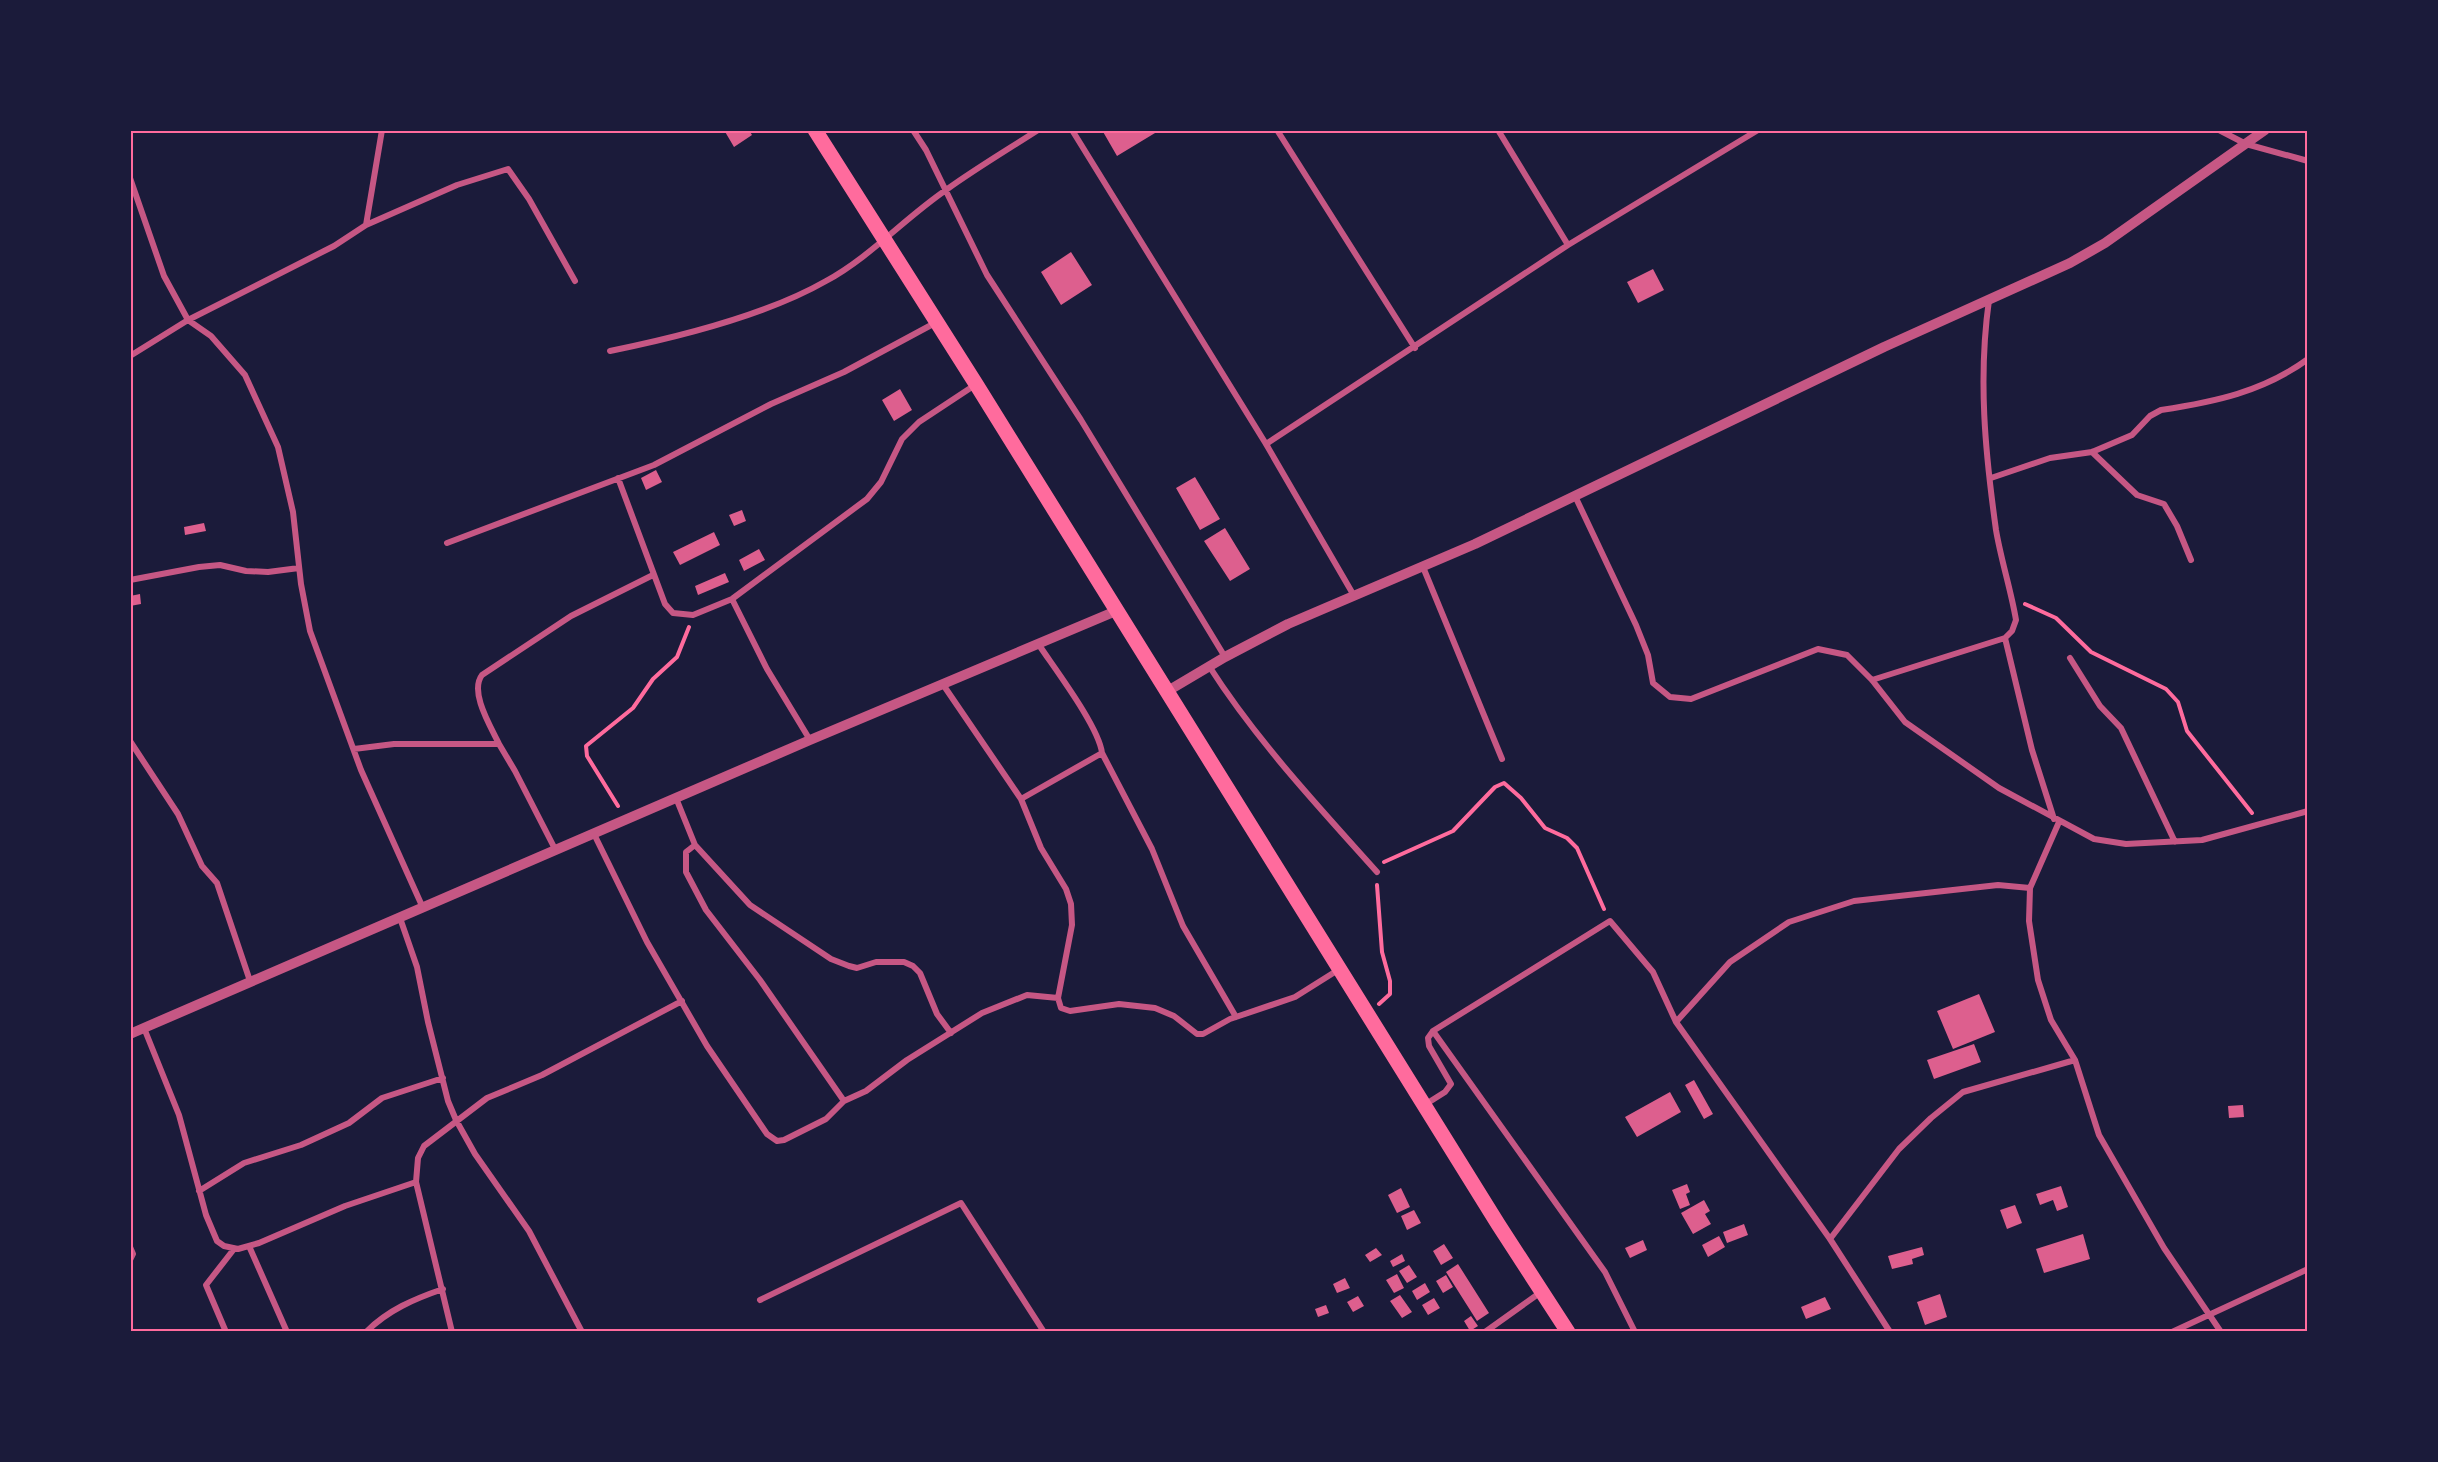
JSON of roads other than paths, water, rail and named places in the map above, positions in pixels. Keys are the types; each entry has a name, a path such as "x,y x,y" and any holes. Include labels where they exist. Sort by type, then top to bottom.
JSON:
{"main road":[{"path":"815,130 882,241 976,384 1338,970 1568,1332"}],"street":[{"path":"366,225 382,130"},
{"path":"913,130 987,275 1081,420 1225,657"},
{"path":"610,351 700,330 806,293 829,280 882,241 945,190 1038,130"},
{"path":"1072,130 1266,444 1353,594"},
{"path":"1277,130 1415,348"},
{"path":"1498,130 1568,245"},
{"path":"1266,444 1415,348 1568,245 1758,130"},
{"path":"2219,130 2246,144 2307,161"},
{"path":"1166,692 1225,657 1353,594 1382,586 1989,298 2070,263 2105,243 2265,130"},
{"path":"130,356 188,320 334,246 366,225 457,185 508,169 529,199 575,281"},
{"path":"130,178 159,266 188,320 211,336 245,375 278,447 293,512 299,568 310,631 354,749 423,908"},
{"path":"1872,681 2005,638 2012,631 2016,620 1996,530 1981,376 1989,298"},
{"path":"447,543 682,452 771,404 844,372 936,323"},
{"path":"1991,478 2050,458 2092,452 2132,435 2150,416 2161,410 2238,396 2282,376 2307,359"},
{"path":"618,478 665,604 673,613 693,615 732,599 872,495 902,439 919,422 976,384"},
{"path":"2092,452 2137,495 2163,504 2177,526 2191,560"},
{"path":"1575,496 1636,625 1648,655 1653,683 1670,697 1691,699 1818,649 1847,655 1872,681 1905,722 1999,788 2094,839 2126,844 2202,840 2307,811"},
{"path":"130,580 220,565 246,571 268,572 299,568"},
{"path":"1423,567 1502,759"},
{"path":"555,849 515,771 498,744 479,694 478,680 482,675 571,616 653,575"},
{"path":"732,599 767,669 810,740"},
{"path":"130,1034 675,797 944,686 1116,611"},
{"path":"2005,638 2032,750 2057,821 2030,888 2029,921 2038,980 2051,1020 2075,1060 2099,1136 2164,1248 2211,1314 2221,1332"},
{"path":"1039,645 1075,699 1099,741 1102,753 1152,849 1183,926 1236,1017"},
{"path":"2070,658 2100,706 2121,728 2175,842"},
{"path":"1209,666 1238,712 1377,872"},
{"path":"944,686 1021,800 1041,848 1071,904 1072,925 1058,998 1061,1008 1070,1011 1119,1004 1155,1008 1174,1016 1197,1034 1209,1032 1236,1017 1295,997 1338,970"},
{"path":"130,741 178,814 202,866 217,883 250,981"},
{"path":"354,749 394,744 498,744"},
{"path":"1021,800 1102,753"},
{"path":"675,797 695,845 750,905 831,958 857,968 880,962 904,962 914,966 920,973 937,1014 951,1033"},
{"path":"594,834 647,942 707,1046 770,1137 780,1141 826,1119 844,1101 866,1091 907,1060 982,1013 1017,998 1036,995 1058,998"},
{"path":"695,845 686,852 684,863 706,910 759,980 844,1101"},
{"path":"1676,1022 1730,962 1790,922 1854,901 1998,885 2030,888"},
{"path":"400,918 417,968 442,1078 456,1120 475,1154 528,1231 582,1332"},
{"path":"1424,1105 1445,1092 1451,1084 1430,1046 1428,1038 1432,1031 1610,921 1653,972 1676,1022 1830,1239 1890,1332"},
{"path":"452,1332 416,1182 418,1158 424,1146 487,1098 542,1075 682,1001"},
{"path":"144,1028 178,1115 199,1191 217,1241 234,1249 249,1246 345,1206 416,1182"},
{"path":"1432,1031 1605,1272 1635,1332"},
{"path":"1830,1239 1899,1149 1962,1092 2075,1060"},
{"path":"199,1191 244,1163 302,1145 349,1124 366,1107 382,1098 442,1078"},
{"path":"760,1300 961,1203 1044,1332"},
{"path":"249,1246 287,1332"},
{"path":"130,1247 133,1254 130,1260"},
{"path":"226,1332 206,1285 234,1249"},
{"path":"2172,1332 2307,1269"},
{"path":"366,1332 381,1317 410,1301 443,1289"},
{"path":"1485,1332 1542,1292"}]}
